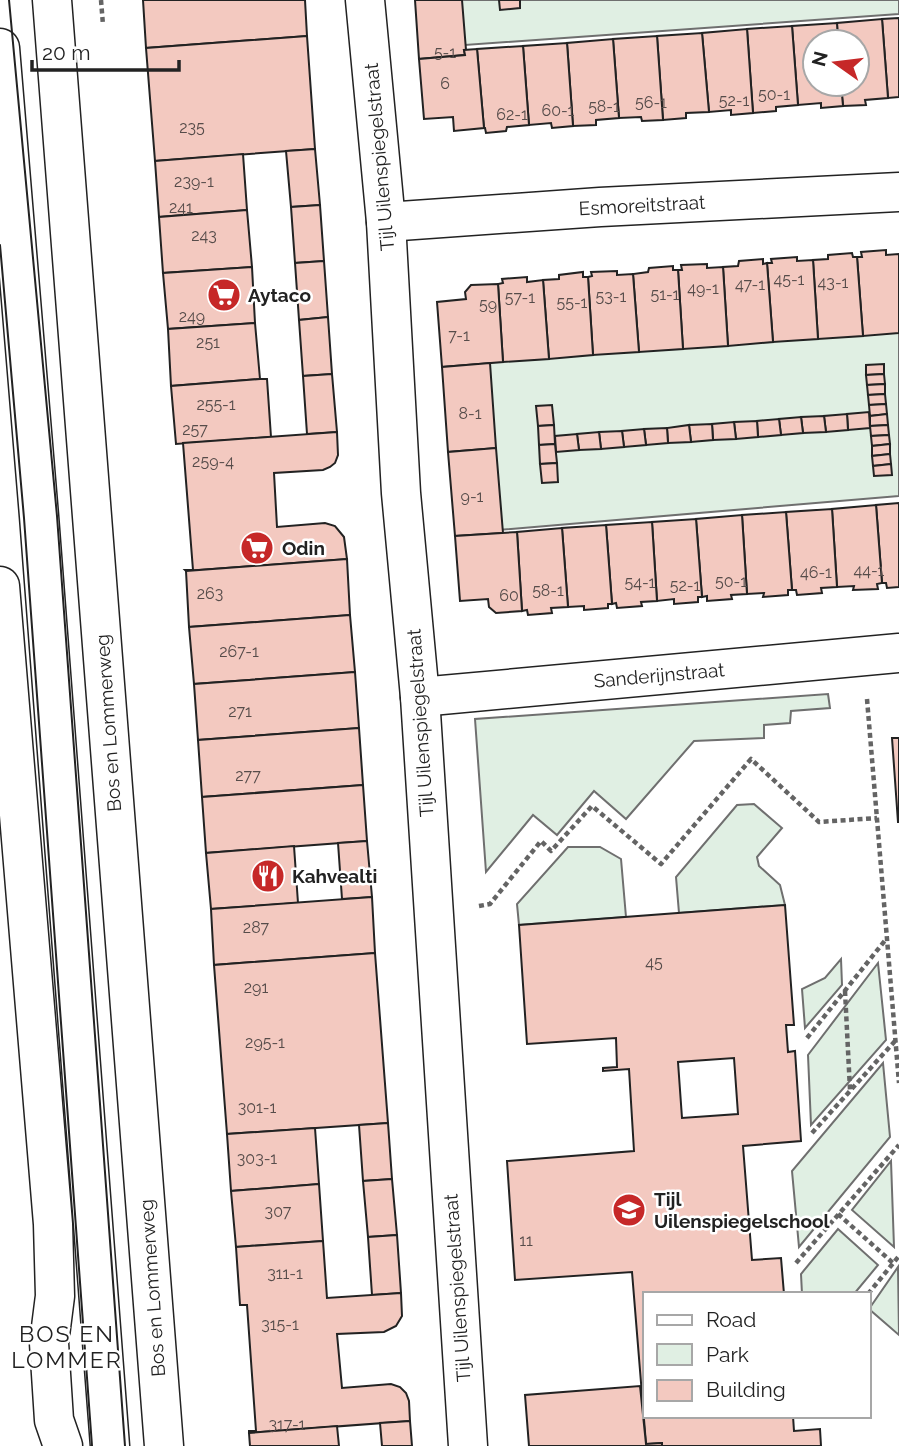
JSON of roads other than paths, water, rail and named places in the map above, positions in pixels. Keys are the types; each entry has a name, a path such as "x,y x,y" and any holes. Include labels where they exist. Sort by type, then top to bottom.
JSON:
{"street":[{"name":"Bos en Lommerweg","path":"52,0 164,1446"},
{"name":"Tijl Uilenspiegelstraat","path":"365,0 386,222 401,493 420,697 468,1446"},
{"path":"0,48 39,516 110,1446"},
{"name":"Esmoreitstraat","path":"386,222 600,207 899,192"},
{"path":"0,586 53,1224 55,1296 49,1343 51,1385 54,1420 63,1446"},
{"name":"Sanderijnstraat","path":"420,697 881,655"}],"tram line":[{"path":"9,0 57,516 125,1446"},
{"path":"0,245 24,518 92,1446"}],"place":[{"name":"Aytaco","path":"224,295"},
{"name":"Odin","path":"257,548"},
{"name":"Kahvealti","path":"268,876"},
{"name":"Tijl Uilenspiegelschool","path":"629,1210"}],"district":[{"name":"BOS EN LOMMER","path":"67,1346"}]}
